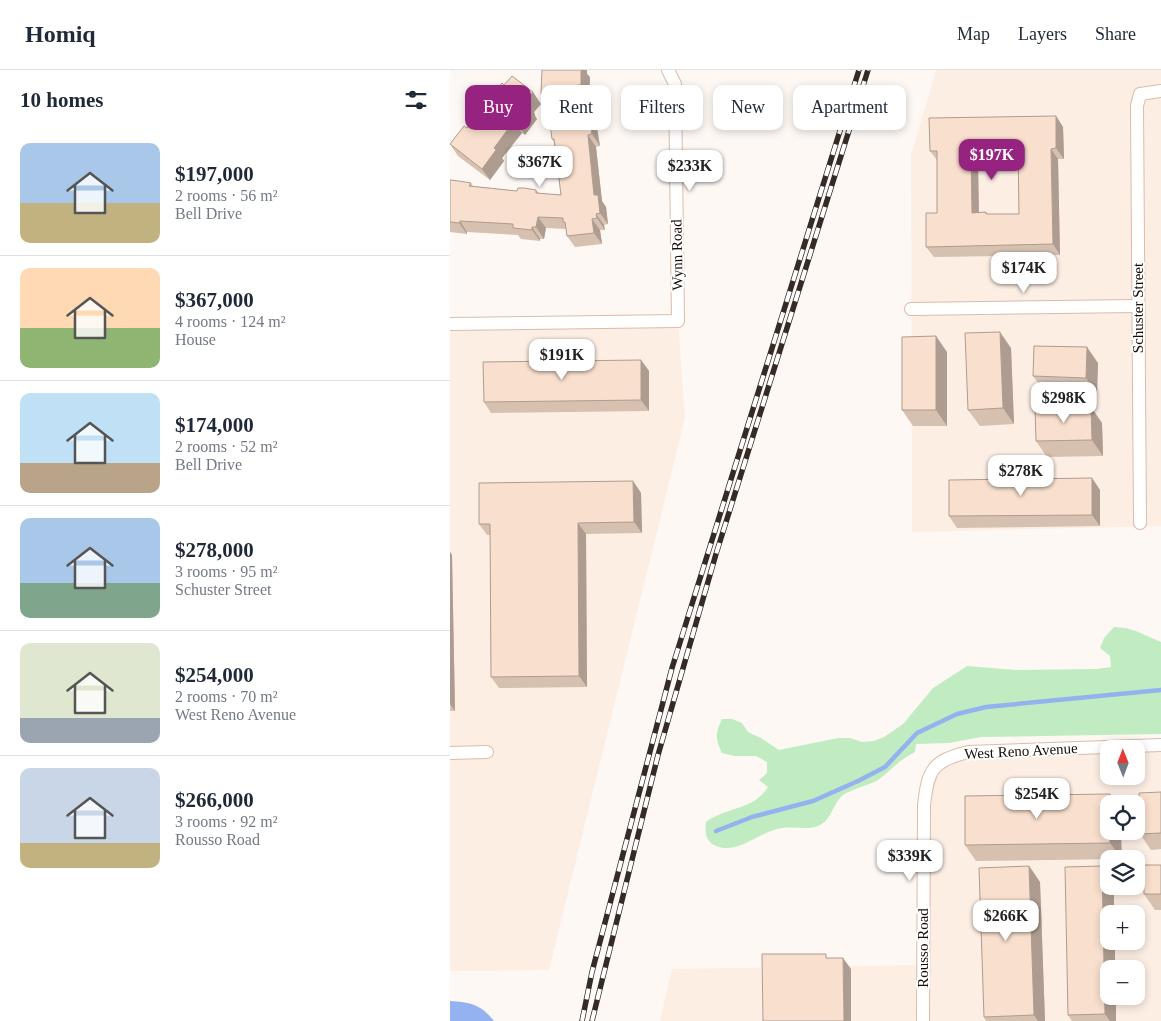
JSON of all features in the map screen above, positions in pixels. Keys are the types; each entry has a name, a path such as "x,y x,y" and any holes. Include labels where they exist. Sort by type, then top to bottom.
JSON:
{"street":[{"name":"Wynn Road","path":"450,324 678,321 675,84 668,70"},
{"name":"Schuster Street","path":"1140,523 1137,106 1140,94 1161,91"},
{"path":"911,309 1138,306"},
{"name":"West Reno Avenue","path":"943,760 962,754 984,751 1161,745"},
{"path":"450,752 488,752"},
{"name":"Rousso Road","path":"923,1021 924,805 927,780 933,770 943,760"}],"shaded area":[{"path":"936,70 1161,70 1161,526 912,532 911,155"},
{"path":"678,321 685,418 549,970 450,971 450,324"},
{"path":"1161,745 1161,1021 660,1021 672,969 923,965 927,780 956,755 1100,748 1100,785 1145,785 1145,746"}],"green space":[{"path":"1114,627 1136,631 1161,642 1161,734 981,737 949,743 916,744 915,752 900,761 878,780 843,795 827,819 820,825 811,828 774,830 731,848 714,845 707,838 706,822 722,813 748,804 768,787 759,780 767,773 767,762 756,756 734,756 722,753 717,736 722,719 732,719 742,723 748,732 779,750 838,738 850,738 862,742 874,741 884,737 903,724 933,688 967,666 1016,670 1096,669 1111,667 1110,656 1100,648 1104,638"}],"water":[{"path":"450,1001 475,1005 485,1011 494,1021 450,1021"}],"building":[{"path":"542,70 581,70 581,85 541,85"},
{"path":"512,76 524,85 504,85"},
{"path":"1056,116 1056,148 1051,149 1053,244 926,247 926,213 937,213 937,151 930,151 929,118","holes":["1018,149 1019,214 972,213 971,150"]},
{"path":"464,126 465,130 507,130 482,169 450,144"},
{"path":"551,130 591,130 592,134 588,135 594,195 598,195 600,213 596,214 597,218 592,219 594,233 567,236 563,218 538,217 536,227 532,227 532,230 513,228 513,224 450,222 450,180 471,183 469,186 517,191 518,188 524,188 536,190 536,193 561,195 554,139 552,139"},
{"path":"1000,332 1003,408 968,410 965,333"},
{"path":"936,336 936,410 902,410 902,337"},
{"path":"1034,346 1087,347 1086,378 1033,376"},
{"path":"641,360 641,400 484,402 483,362"},
{"path":"1091,407 1092,440 1036,441 1035,408"},
{"path":"1092,478 1092,515 949,516 949,480"},
{"path":"633,481 634,522 578,523 579,676 491,677 490,524 479,524 479,483"},
{"path":"1161,792 1161,833 1145,834 1145,795 1139,795 1139,793"},
{"path":"1110,794 1100,795 1100,840 1110,840 1110,843 965,845 965,796"},
{"path":"1145,865 1161,865 1161,894 1145,894"},
{"path":"1029,866 1034,1015 984,1017 979,868"},
{"path":"1100,866 1100,895 1103,895 1103,905 1100,905 1100,950 1104,950 1104,960 1100,960 1100,1005 1105,1005 1105,1014 1068,1015 1065,867"},
{"path":"762,954 826,954 826,958 843,958 844,1021 763,1021"}],"waterway":[{"path":"716,831 752,817 813,801 858,781 885,767 917,733 957,714 986,707 1161,690"}],"railway":[{"path":"582,1021 592,972 672,668 859,70"},
{"path":"592,1021 658,755 716,554 868,70"}]}
